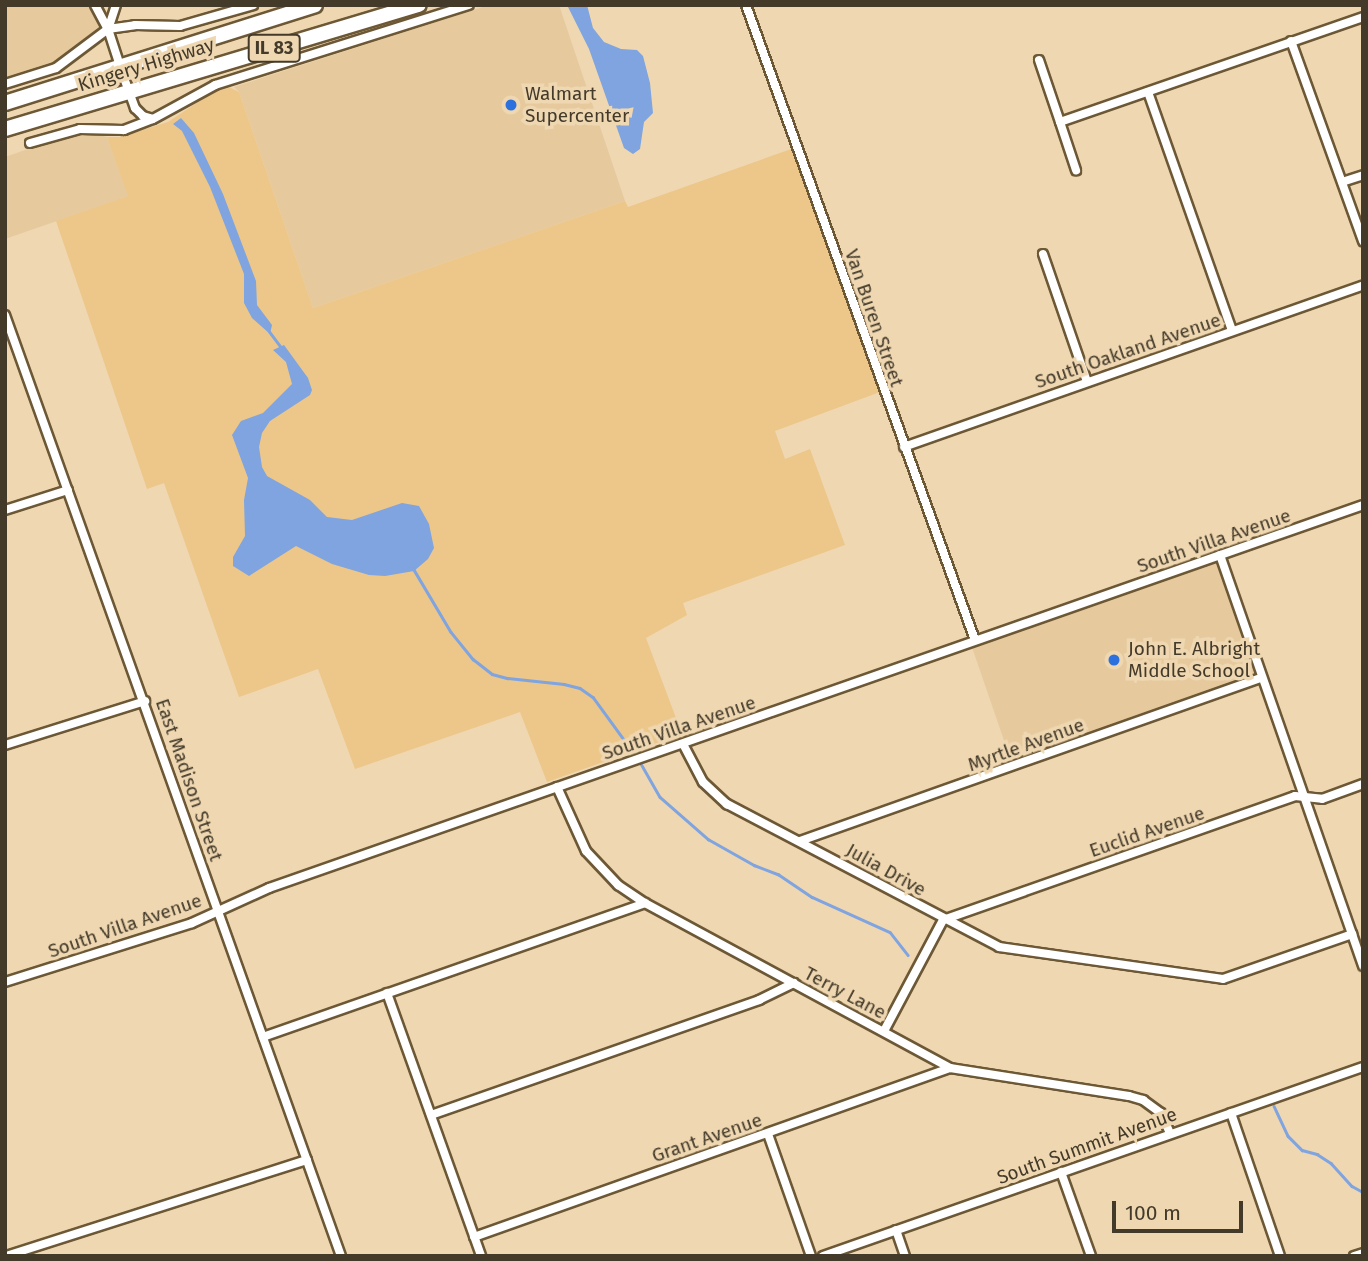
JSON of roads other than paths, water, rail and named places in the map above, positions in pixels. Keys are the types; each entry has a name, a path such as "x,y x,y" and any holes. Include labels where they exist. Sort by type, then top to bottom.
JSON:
{"highway":[{"name":"Kingery Highway","path":"5,103 315,5"},
{"name":"Kingery Highway","path":"5,129 419,5"}],"street":[{"path":"95,5 108,29 135,108 144,116 153,119"},
{"path":"108,29 116,5"},
{"path":"5,83 56,68 108,29 135,25 180,26 253,5"},
{"path":"30,143 80,129 124,130 153,119 215,85 469,5"},
{"name":"Van Buren Street","path":"746,5 975,640"},
{"path":"1060,122 1363,17"},
{"path":"1291,41 1363,241"},
{"path":"1039,60 1076,170"},
{"path":"1149,92 1232,331"},
{"path":"1342,182 1363,175"},
{"path":"1043,254 1087,382"},
{"name":"South Oakland Avenue","path":"904,447 1363,285"},
{"name":"East Madison Street","path":"5,315 341,1256"},
{"path":"5,510 68,490"},
{"name":"South Villa Avenue","path":"5,982 192,923 269,888 1363,505"},
{"path":"1220,555 1363,966"},
{"name":"Myrtle Avenue","path":"800,841 1262,677"},
{"path":"5,745 145,701"},
{"name":"Julia Drive","path":"683,744 703,782 727,804 943,920 999,947 1223,979 1352,934"},
{"name":"Euclid Avenue","path":"943,920 1295,796 1322,799 1363,784"},
{"name":"Terry Lane","path":"558,787 586,851 618,884 645,904 950,1068 1143,1100 1161,1113 1170,1133"},
{"path":"263,1037 645,904"},
{"path":"884,1031 943,920"},
{"path":"431,1115 759,1000 794,983"},
{"path":"387,993 481,1256"},
{"name":"South Summit Avenue","path":"823,1256 1363,1067"},
{"name":"Grant Avenue","path":"474,1237 950,1068"},
{"path":"1231,1113 1280,1256"},
{"path":"768,1134 811,1256"},
{"path":"6,1256 307,1160"},
{"path":"1061,1172 1091,1256"},
{"path":"896,1230 905,1256"},
{"path":"1354,1256 1363,1252"}],"water":[{"path":"567,5 587,5 593,28 604,42 621,49 637,50 643,56 650,83 653,113 644,122 640,149 633,154 624,148 589,49"},
{"path":"181,118 194,133 223,194 256,281 257,305 272,325 270,334 252,318 244,303 244,274 210,187 182,131 173,124"},
{"path":"284,345 308,378 312,390 310,395 270,421 262,433 259,447 262,467 267,476 310,500 327,517 352,520 402,503 419,506 429,524 434,548 428,559 414,571 385,576 369,575 332,564 296,546 249,576 233,566 233,557 245,536 244,500 248,478 232,435 241,421 263,413 292,384 286,362 273,350"}],"waterway":[{"path":"269,331 282,348"},
{"path":"413,568 451,632 473,659 492,674 580,688 593,697 636,756"},
{"path":"640,762 660,797 708,839 754,865 778,874 812,897 890,932 908,955"},
{"path":"1274,1106 1288,1136 1302,1150 1317,1154 1331,1163 1352,1186 1363,1192"}],"place":[{"name":"Walmart Supercenter","path":"511,105"},
{"name":"John E. Albright Middle School","path":"1114,660"}]}
